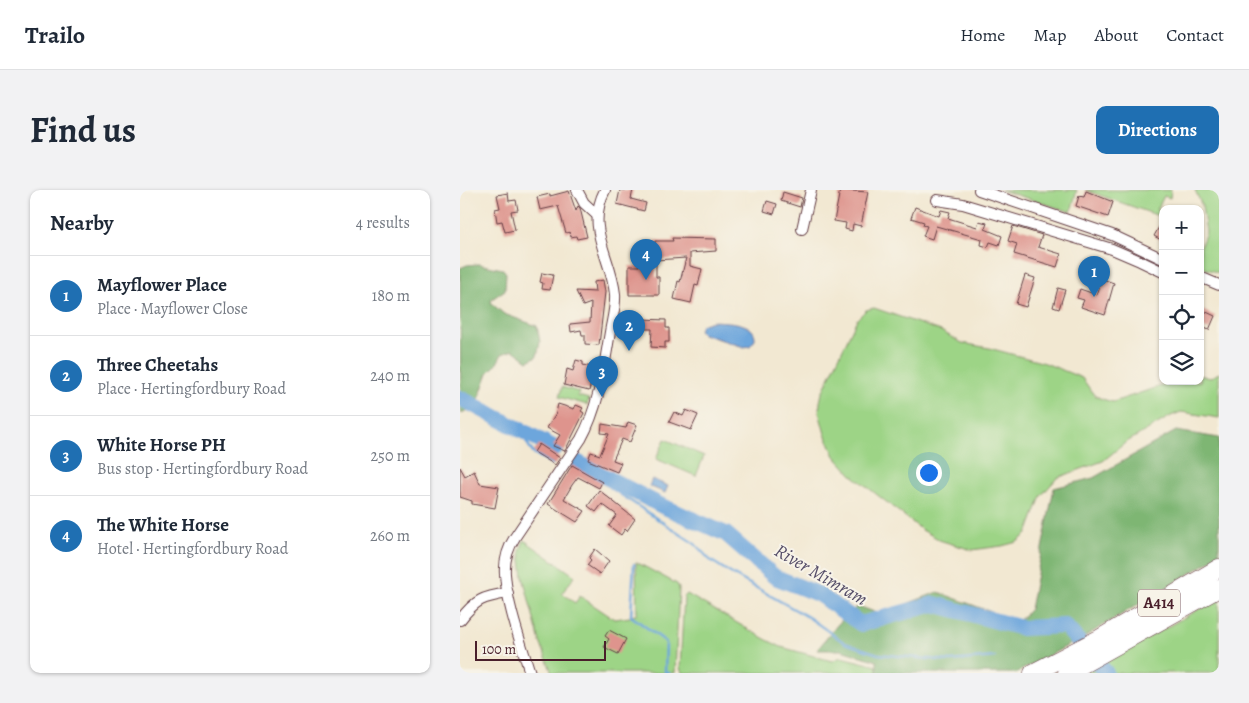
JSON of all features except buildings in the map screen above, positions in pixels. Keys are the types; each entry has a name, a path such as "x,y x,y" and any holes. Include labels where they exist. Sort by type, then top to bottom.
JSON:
{"highway":[{"name":"A414","path":"1039,670 1219,568"},
{"name":"A414","path":"1067,673 1219,588"}],"street":[{"path":"577,190 584,203 597,215"},
{"path":"530,673 508,593 505,574 507,554 510,544 572,453 592,415 607,351 615,292 599,239 597,215 605,190"},
{"path":"802,230 811,190"},
{"path":"979,190 1112,235 1159,257"},
{"path":"937,200 963,204 1112,249 1159,270"},
{"path":"1204,279 1219,285"},
{"path":"460,620 475,603 484,597 508,593"}],"green space":[{"path":"1001,190 1077,190 1071,212"},
{"path":"1085,190 1171,190 1170,198 1164,196 1159,205 1159,216"},
{"path":"1195,190 1219,190 1219,273 1204,268 1204,237 1206,232 1204,205 1202,205"},
{"path":"478,264 503,269 506,273 505,290 492,299 491,303 504,314 537,326 540,342 537,356 528,361 513,350 502,354 496,365 488,373 477,403 461,414 460,268"},
{"path":"874,308 941,331 962,343 1045,363 1082,378 1094,395 1113,402 1164,385 1204,385 1204,376 1210,378 1219,373 1219,418 1181,412 1125,443 1103,461 1057,478 1041,496 1027,534 1017,542 972,550 942,541 922,530 852,475 835,456 825,434 819,412 822,393 857,319 866,310"},
{"path":"562,387 579,392 578,396 589,399 587,405 559,397"},
{"path":"1176,431 1219,438 1219,556 1084,637 1016,673 877,673 877,661 841,650 817,650 838,624 858,606 880,614 938,592 1018,622 1030,609 1054,488 1093,478"},
{"path":"665,439 704,456 696,476 656,459"},
{"path":"524,540 575,576 562,593 575,603 580,596 614,619 637,614 636,562 677,584 679,588 675,673 552,673 540,642 523,577 520,551"},
{"path":"687,594 781,647 832,661 841,657 877,666 877,673 682,673 680,668 684,597"},
{"path":"1219,598 1219,673 1085,673"}],"water":[{"path":"712,321 732,322 746,326 751,329 755,340 750,346 744,347 703,334 699,330 701,325"},
{"path":"652,479 668,486 665,493 649,486"}],"waterway":[{"name":"River Mimram","path":"460,398 555,448"},
{"path":"519,429 533,453 552,464"},
{"name":"River Mimram","path":"577,462 660,505 726,534 775,577 818,594 861,624 934,604 1022,628 1065,626 1106,673"},
{"path":"611,488 695,544 710,560 808,617 845,643 878,654 950,661 995,657"},
{"path":"634,564 631,616 666,642 665,672 669,673"}],"place":[{"name":"The White Horse","path":"646,280"},
{"name":"Mayflower Place","path":"1094,297"},
{"name":"Three Cheetahs","path":"629,351"},
{"name":"White Horse PH","path":"602,397"}]}
